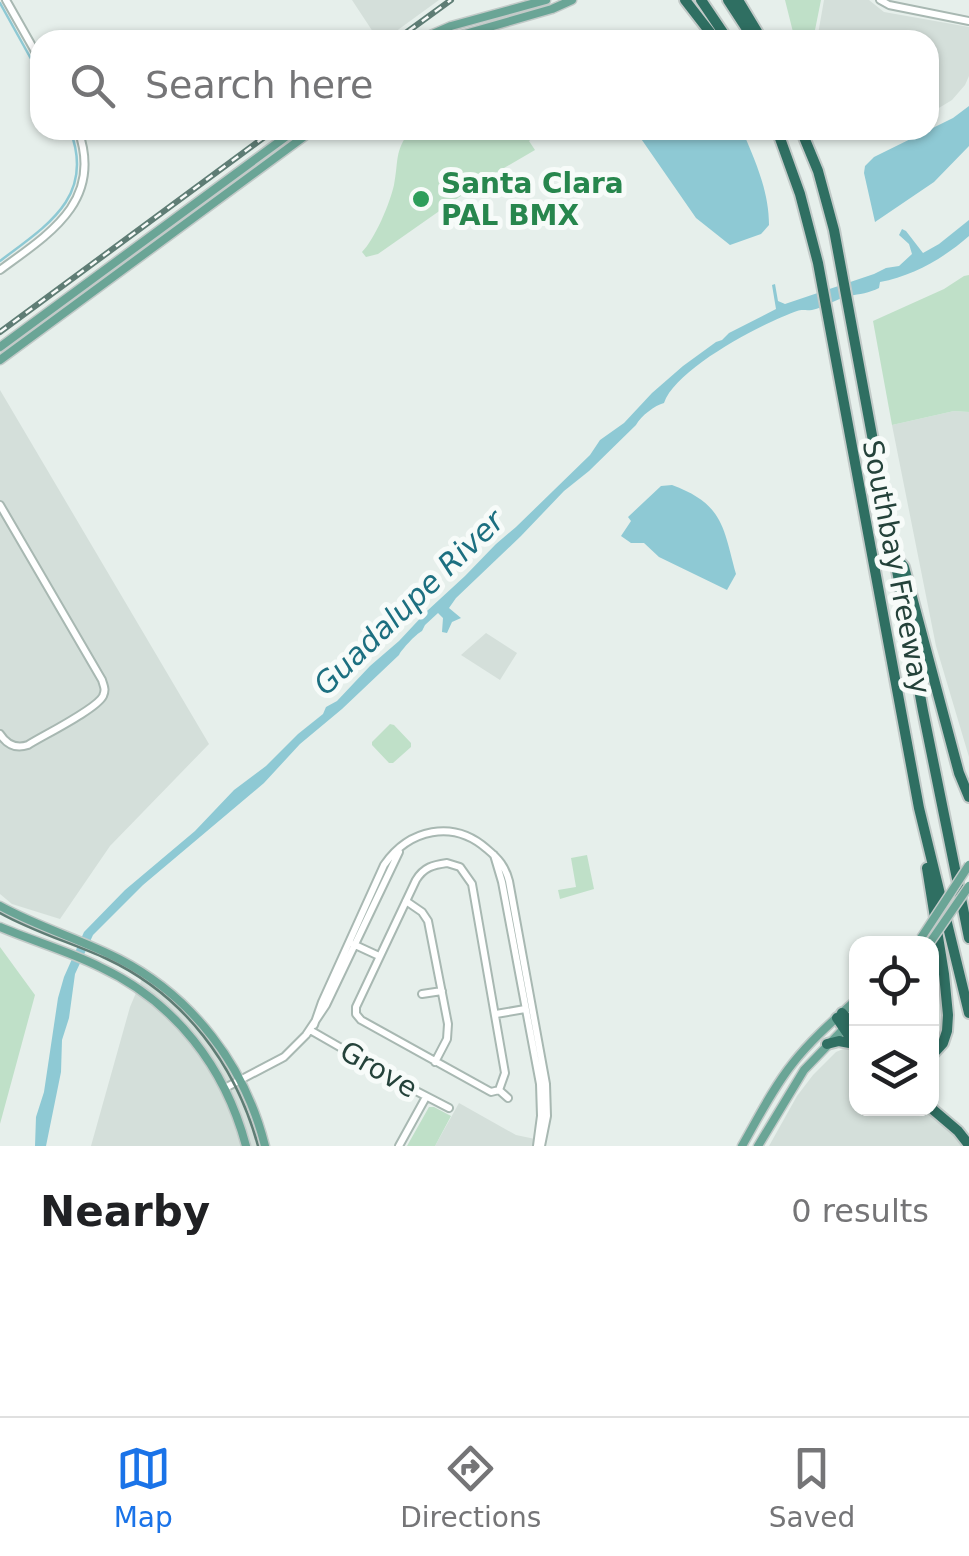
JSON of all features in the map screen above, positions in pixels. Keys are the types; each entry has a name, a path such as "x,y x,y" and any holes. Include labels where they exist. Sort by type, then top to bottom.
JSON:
{"highway":[{"path":"685,0 708,30"},
{"path":"701,0 721,30"},
{"path":"728,0 748,30"},
{"path":"738,0 756,30"},
{"name":"Southbay Freeway","path":"781,140 818,263 919,808 969,1013"},
{"name":"Southbay Freeway","path":"805,140 822,186 839,255 969,938"},
{"path":"894,554 904,567 969,797"},
{"path":"919,808 948,1015 947,1031 939,1048"},
{"path":"827,1044 849,1043"},
{"path":"939,1115 969,1145"}],"main road":[{"path":"442,30 546,0"},
{"path":"479,30 572,0"},
{"path":"0,347 281,140"},
{"path":"0,360 299,140"},
{"path":"926,936 969,866"},
{"path":"927,936 969,886"},
{"path":"0,906 131,965 192,1013 227,1054 241,1079 254,1107 264,1146"},
{"path":"0,927 96,965 156,1001 205,1055 225,1088 246,1146"},
{"path":"758,1146 799,1076 848,1021"},
{"path":"742,1146 786,1072 810,1043 848,1021"}],"street":[{"path":"6,0 30,42"},
{"path":"880,0 969,21"},
{"path":"0,270 54,230 74,204 84,166 81,140"},
{"path":"0,505 102,680 104,695 99,702 28,745 10,745 0,734"},
{"path":"225,1088 284,1057 312,1027 326,1006 352,943 400,848 419,836 454,832 471,836 501,860 506,872 547,1100 539,1146"},
{"path":"447,863 460,867 472,884 505,1073 499,1090 491,1092 356,1014 379,956 421,872 431,865 447,863"},
{"path":"406,902 428,921 442,990 448,1032 435,1062"},
{"path":"352,943 379,956"},
{"path":"422,994 442,990"},
{"path":"496,1014 528,1008"},
{"name":"Grove","path":"312,1027 449,1108"},
{"path":"499,1090 508,1098"},
{"path":"398,1146 426,1097"}],"shaded area":[{"path":"352,0 439,0 398,30 372,30"},
{"path":"824,0 869,0 884,12 969,27 969,76 952,100 939,108 939,30 819,30"},
{"path":"0,390 209,744 110,846 60,919 12,904 0,894"},
{"path":"954,411 969,412 969,757 936,646 892,425"},
{"path":"486,633 517,653 500,680 461,655"},
{"path":"144,974 205,1028 241,1079 264,1146 91,1146 130,1007"},
{"path":"849,1049 849,1116 931,1116 955,1134 963,1146 769,1146 797,1096 836,1052"},
{"path":"459,1103 516,1135 535,1139 533,1146 435,1146"}],"green space":[{"path":"785,0 821,0 815,30 792,30"},
{"name":"Santa Clara PAL BMX","path":"404,140 530,140 535,150 485,179 378,254 366,257 362,252 386,211"},
{"path":"969,275 969,412 954,411 892,425 873,321"},
{"path":"390,724 411,743 393,763 372,745"},
{"path":"587,855 594,889 560,899 558,890 576,887 571,858"},
{"path":"0,947 35,995 0,1124"},
{"path":"429,1107 451,1116 435,1146 407,1146"}],"water":[{"path":"969,106 969,146 934,182 875,222 865,166 874,157 908,140 939,140 939,125"},
{"path":"642,140 746,140 764,188 769,225 761,234 730,245 696,218"},
{"path":"969,220 969,236 928,265 880,282 879,288 872,291 782,317 702,362 672,389 664,403 645,415 456,598 449,608 461,618 452,622 447,633 442,632 443,618 438,613 264,783 143,885 93,935 75,974 46,1146 35,1146 36,1117 64,977 84,932 125,890 337,701 652,393 729,333 776,309 772,285 775,284 778,301 785,304 899,266 912,254 909,244 899,235 902,229 923,253"},
{"path":"672,485 702,500 718,519 736,574 727,590 659,557 644,543 631,543 621,536 631,521 628,517 661,486"}],"waterway":[{"path":"0,3 30,57"},
{"path":"0,261 62,208 76,174 73,140"}],"tram line":[{"path":"0,913 107,959 160,992 183,1013 221,1061 258,1146"}],"railway":[{"path":"410,30 451,0"},
{"path":"0,332 260,140"}],"place":[{"name":"Santa Clara PAL BMX","path":"421,199"}],"water label":[{"name":"Guadalupe River","path":"409,603"}]}
